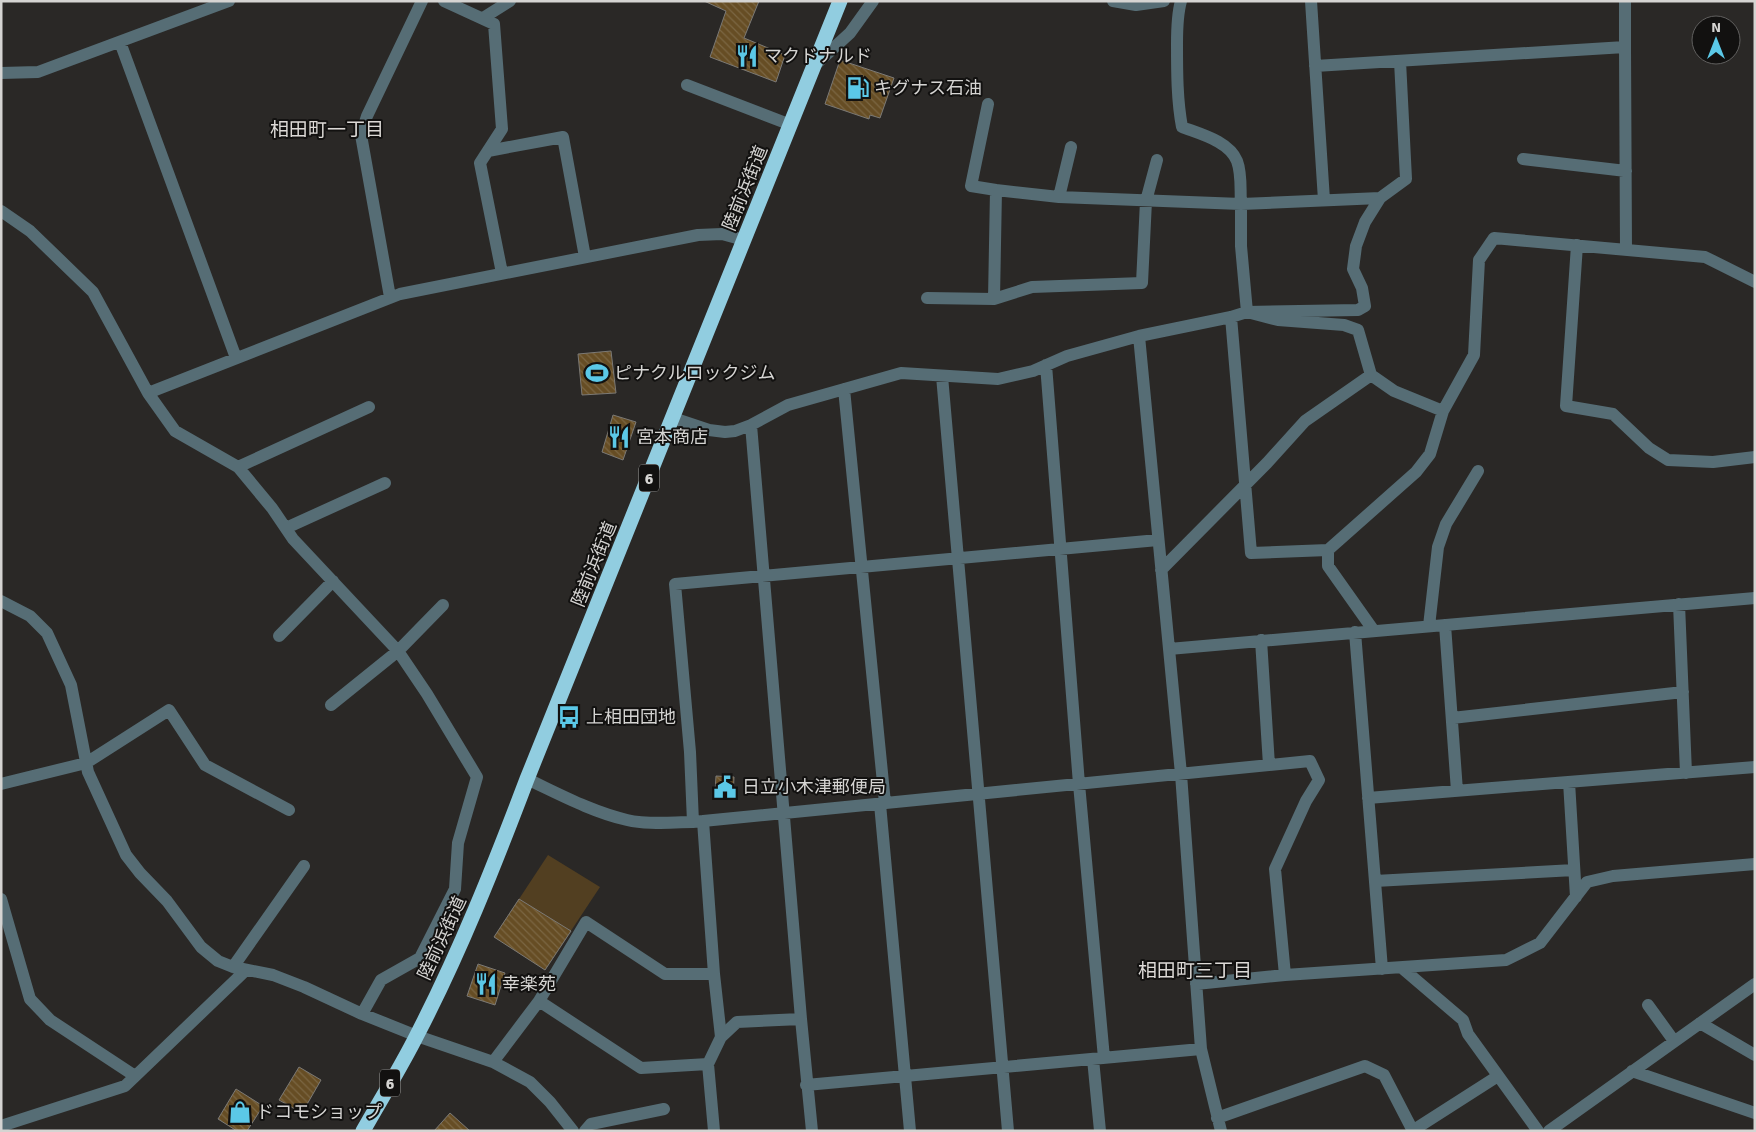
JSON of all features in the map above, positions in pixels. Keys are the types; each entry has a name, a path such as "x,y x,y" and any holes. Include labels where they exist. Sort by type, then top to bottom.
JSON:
{"highway":[{"name":"陸前浜街道","path":"363,1131 417,1036 457,954 488,882 527,779 840,1"}],"street":[{"path":"1,73 38,72 229,1"},
{"path":"390,298 361,135 368,116 422,1"},
{"path":"444,1 494,24 502,129 480,163 502,273"},
{"path":"483,18 510,1"},
{"path":"815,65 850,33 873,1"},
{"path":"1113,1 1136,5 1164,1"},
{"path":"1181,1 1178,12 1177,71 1182,127 1222,144 1237,159 1241,204 1240,246 1247,312"},
{"path":"1311,1 1324,200"},
{"path":"1625,1 1626,250"},
{"path":"120,42 236,358"},
{"path":"1315,66 1625,47"},
{"path":"673,418 710,430 735,431 751,425 788,405 901,374 998,379 1033,371 1067,356 1139,336 1247,312 1358,310 1365,306 1362,288 1354,269 1356,246 1365,222 1380,198 1406,179 1400,61"},
{"path":"687,85 791,125"},
{"path":"988,104 971,186 1059,197 1241,204 1380,198"},
{"path":"488,151 563,137 585,257"},
{"path":"1059,197 1071,147"},
{"path":"1523,159 1626,171"},
{"path":"927,298 994,299 1032,287 1142,283 1146,201 1157,160"},
{"path":"994,299 996,190"},
{"path":"1,211 30,231 93,292 148,393 175,430 238,467 272,508 293,539 398,651 427,694 477,777 458,843 455,889 451,898 420,958 381,980 362,1014"},
{"path":"148,393 400,294 698,235 722,234 744,240"},
{"path":"1231,317 1251,553 1328,550 1416,472 1430,454 1443,411 1474,355 1479,260 1494,238 1705,257 1755,282"},
{"path":"1577,245 1566,406 1613,414 1649,448 1668,460 1713,462 1755,457"},
{"path":"1247,312 1278,320 1344,325 1358,330 1371,375 1394,391 1443,411"},
{"path":"1139,336 1181,774 1201,1049 1219,1125 1365,1066 1384,1074 1412,1131 1498,1076"},
{"path":"1046,365 1099,1058 1100,1131"},
{"path":"1161,570 1305,421 1371,375"},
{"path":"942,376 1008,1131"},
{"path":"844,389 862,567 910,1131"},
{"path":"238,467 369,407"},
{"path":"751,425 806,1085 812,1131"},
{"path":"1429,626 1438,547 1446,524 1478,471"},
{"path":"286,528 385,483"},
{"path":"721,1038 690,752 675,584 1158,540"},
{"path":"1328,550 1328,566 1374,631"},
{"path":"279,636 333,581"},
{"path":"1169,648 1755,598"},
{"path":"1,602 30,616 47,633 71,685 88,772 126,855 140,873 167,901 201,947 218,961 232,967 273,975 417,1036 493,1062 530,1082 550,1102 573,1131"},
{"path":"1679,604 1686,773"},
{"path":"331,704 398,651 443,605"},
{"path":"1445,625 1457,791"},
{"path":"1355,632 1382,969"},
{"path":"1261,640 1269,765"},
{"path":"1452,718 1683,692"},
{"path":"1,784 86,763 169,710 205,765 289,810"},
{"path":"527,779 575,802 608,815 629,820 698,822 1310,761 1319,780 1306,800 1275,869 1285,975"},
{"path":"1368,798 1755,767"},
{"path":"1569,782 1576,897"},
{"path":"1196,984 1285,975 1506,960 1540,942 1587,882 1613,876 1755,864"},
{"path":"232,967 304,866"},
{"path":"1375,881 1574,870"},
{"path":"1,899 30,998 50,1020 135,1076"},
{"path":"493,1062 539,1001 586,922 665,974 714,974"},
{"path":"1402,968 1463,1020 1468,1034 1538,1131"},
{"path":"2,1124 125,1086 246,970"},
{"path":"1549,1131 1755,984"},
{"path":"539,1001 642,1068 708,1064"},
{"path":"1648,1005 1674,1041"},
{"path":"714,1131 708,1064 721,1038 736,1022 801,1019"},
{"path":"1700,1023 1755,1055"},
{"path":"806,1085 1201,1049"},
{"path":"1632,1071 1755,1113"},
{"path":"585,1131 591,1124 664,1109"}],"shaded area":[{"path":"548,855 600,887 545,970 494,937"}],"building":[{"name":"マクドナルド","path":"704,1 759,1 744,38 785,55 776,82 710,57 726,11"},
{"path":"840,60 894,78 880,118 870,115 869,119 825,104"},
{"name":"ピナクルロックジム","path":"611,351 616,393 582,395 578,354"},
{"name":"宮本商店","path":"613,415 636,422 623,460 602,452"},
{"path":"716,776 734,777 733,799 718,799 718,792 715,792"},
{"path":"519,899 571,931 545,970 494,937"},
{"name":"幸楽苑","path":"478,964 505,973 495,1005 467,996"},
{"path":"299,1067 321,1080 302,1113 279,1100"},
{"name":"ドコモショップ","path":"236,1089 263,1106 247,1131 237,1131 218,1119"},
{"path":"450,1113 470,1131 434,1131"}],"place":[{"name":"マクドナルド","path":"747,56"},
{"name":"キグナス石油","path":"858,88"},
{"name":"ピナクルロックジム","path":"597,373"},
{"name":"宮本商店","path":"619,437"},
{"name":"上相田団地","path":"569,717"},
{"name":"日立小木津郵便局","path":"725,787"},
{"name":"幸楽苑","path":"486,984"},
{"name":"ドコモショップ","path":"240,1112"}],"district":[{"name":"相田町一丁目","path":"327,129"},
{"name":"相田町三丁目","path":"1195,970"}]}
